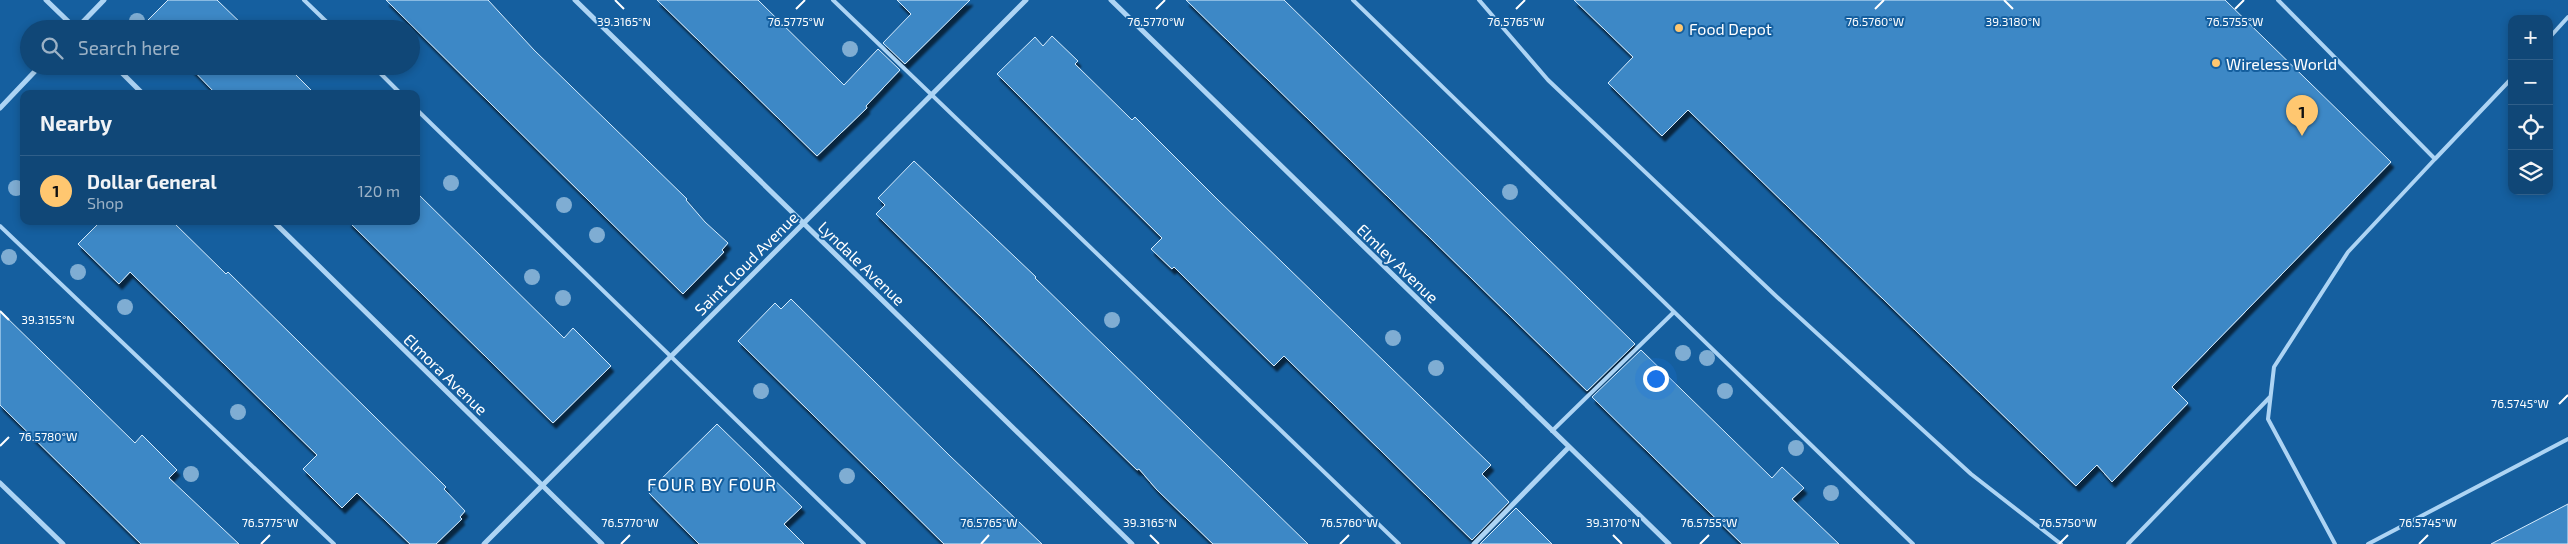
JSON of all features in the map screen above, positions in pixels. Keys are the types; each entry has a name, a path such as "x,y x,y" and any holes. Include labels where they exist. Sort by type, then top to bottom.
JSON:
{"street":[{"path":"46,0 67,20"},
{"path":"85,20 104,0"},
{"name":"Lyndale Avenue","path":"574,0 1132,544"},
{"name":"Saint Cloud Avenue","path":"484,544 1026,0"},
{"name":"Elmley Avenue","path":"1111,0 1669,544"},
{"path":"0,108 31,75"},
{"path":"123,75 139,90"},
{"name":"Elmora Avenue","path":"277,225 602,544"},
{"path":"1474,544 1570,447"},
{"path":"0,483 63,544"}],"lane":[{"path":"304,0 325,20"},
{"path":"833,0 1399,544"},
{"path":"1353,0 1912,544"},
{"path":"1479,0 1548,80 1784,304 1971,474 2061,544"},
{"path":"2278,0 2435,158"},
{"path":"2553,34 2568,18"},
{"path":"381,75 397,90"},
{"path":"2335,544 2268,419 2274,367 2348,252 2508,82"},
{"path":"420,113 864,544"},
{"path":"0,226 334,544"},
{"path":"1552,431 1674,312"},
{"path":"2128,544 2270,397"},
{"path":"2368,544 2568,439"}],"building":[{"path":"168,0 217,0 238,20 148,20"},
{"path":"386,0 488,0 534,50 687,199 705,222 728,243 722,250 724,252 683,294 420,34 420,20 406,20"},
{"path":"657,0 758,0 844,85 878,49 900,70 866,106 867,108 817,156"},
{"path":"897,0 970,0 905,64 883,43 911,14"},
{"path":"1186,0 1284,0 1635,344 1587,391"},
{"path":"1574,0 2225,0 2391,162 2172,387 2188,403 2112,482 2097,465 2076,486 1688,110 1662,136 1608,83 1633,57"},
{"path":"1052,36 1078,61 1075,64 1132,120 1135,117 1491,465 1482,474 1509,502 1472,540 1284,356 1274,366 1174,267 1172,269 1151,249 1162,238 997,74 1035,37 1043,46"},
{"path":"198,75 296,75 311,90 212,90"},
{"path":"914,161 1036,277 1308,544 1213,544 1157,490 1139,469 1137,470 876,214 885,205 878,198"},
{"path":"420,196 564,338 573,328 611,366 553,423 352,225 420,225"},
{"path":"97,225 176,225 226,274 228,272 446,487 444,489 465,511 460,517 462,519 436,544 410,544 357,493 342,508 303,469 317,455 130,272 119,284 78,244"},
{"path":"791,299 1042,544 944,544 738,341 775,303 781,309"},
{"path":"0,311 135,443 142,435 177,470 169,478 239,544 141,544 0,405"},
{"path":"1641,350 1772,478 1782,467 1804,488 1792,499 1839,544 1742,544 1699,502 1592,397"},
{"path":"717,424 802,507 784,524 804,544 699,544 648,492"},
{"path":"2568,504 2568,544 2491,544"},
{"path":"1516,508 1552,544 1480,544"}],"place":[{"name":"Food Depot","path":"1679,28"},
{"name":"Wireless World","path":"2216,63"},
{"name":"Dollar General","path":"2302,136"}],"district":[{"name":"FOUR BY FOUR","path":"712,484"}]}
